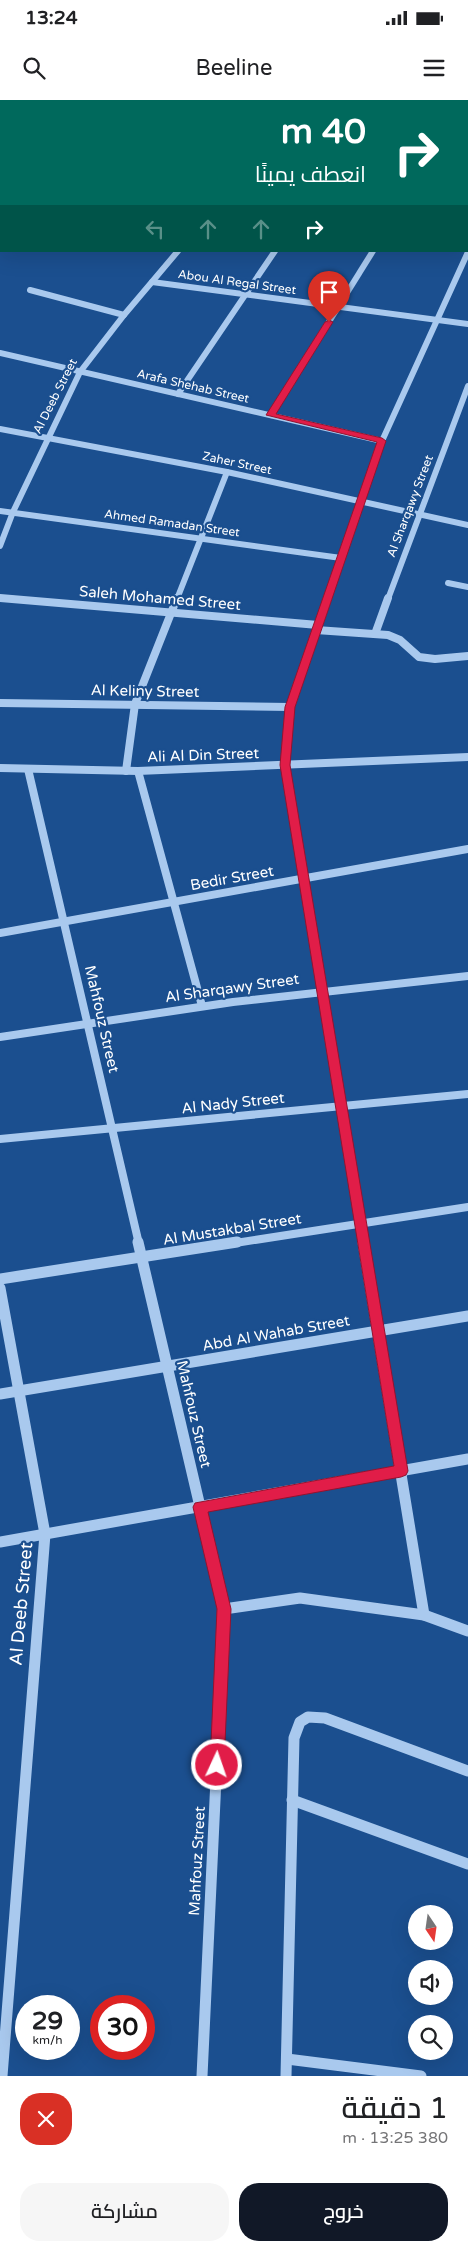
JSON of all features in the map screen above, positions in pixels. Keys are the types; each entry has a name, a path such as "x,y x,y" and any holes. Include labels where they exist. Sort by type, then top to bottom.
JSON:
{"street":[{"name":"Al Deeb Street","path":"0,546 13,512 80,372 124,315 177,252"},
{"path":"178,394 274,252"},
{"path":"271,415 372,252"},
{"path":"424,1615 285,765 290,707 360,501 382,441 468,252"},
{"name":"Abou Al Regal Street","path":"152,282 468,324"},
{"path":"30,290 124,315"},
{"name":"Arafa Shehab Street","path":"0,354 382,441"},
{"name":"Al Sharqawy Street","path":"375,634 468,386"},
{"name":"Zaher Street","path":"0,429 227,472 468,525"},
{"path":"126,771 135,704 227,472"},
{"name":"Ahmed Ramadan Street","path":"0,511 341,558"},
{"path":"448,583 468,587"},
{"name":"Saleh Mohamed Street","path":"0,598 171,612 388,635 400,640 419,657 435,659 468,656"},
{"name":"Al Keliny Street","path":"0,703 290,707"},
{"name":"Ali Al Din Street","path":"0,768 138,771 468,757"},
{"name":"Mahfouz Street","path":"28,769 224,1609 202,2076"},
{"path":"138,771 202,1006"},
{"name":"Bedir Street","path":"0,933 468,849"},
{"name":"Al Sharqawy Street","path":"0,1036 87,1022 322,990 468,976"},
{"name":"Al Nady Street","path":"0,1139 468,1094"},
{"name":"Al Mustakbal Street","path":"0,1279 468,1207"},
{"name":"Al Deeb Street","path":"0,1288 44,1534 2,2076"},
{"name":"Abd Al Wahab Street","path":"0,1394 468,1316"},
{"path":"0,1542 468,1460"},
{"path":"224,1609 300,1598 424,1615 468,1631"},
{"path":"286,2076 294,1738 300,1721 308,1716 316,1715 468,1771"},
{"path":"292,1800 468,1864"},
{"path":"287,2059 421,2076"}],"route":[{"path":"217,1765 224,1609 200,1507 401,1471 285,765 290,707 382,441 271,415 329,322"}]}
